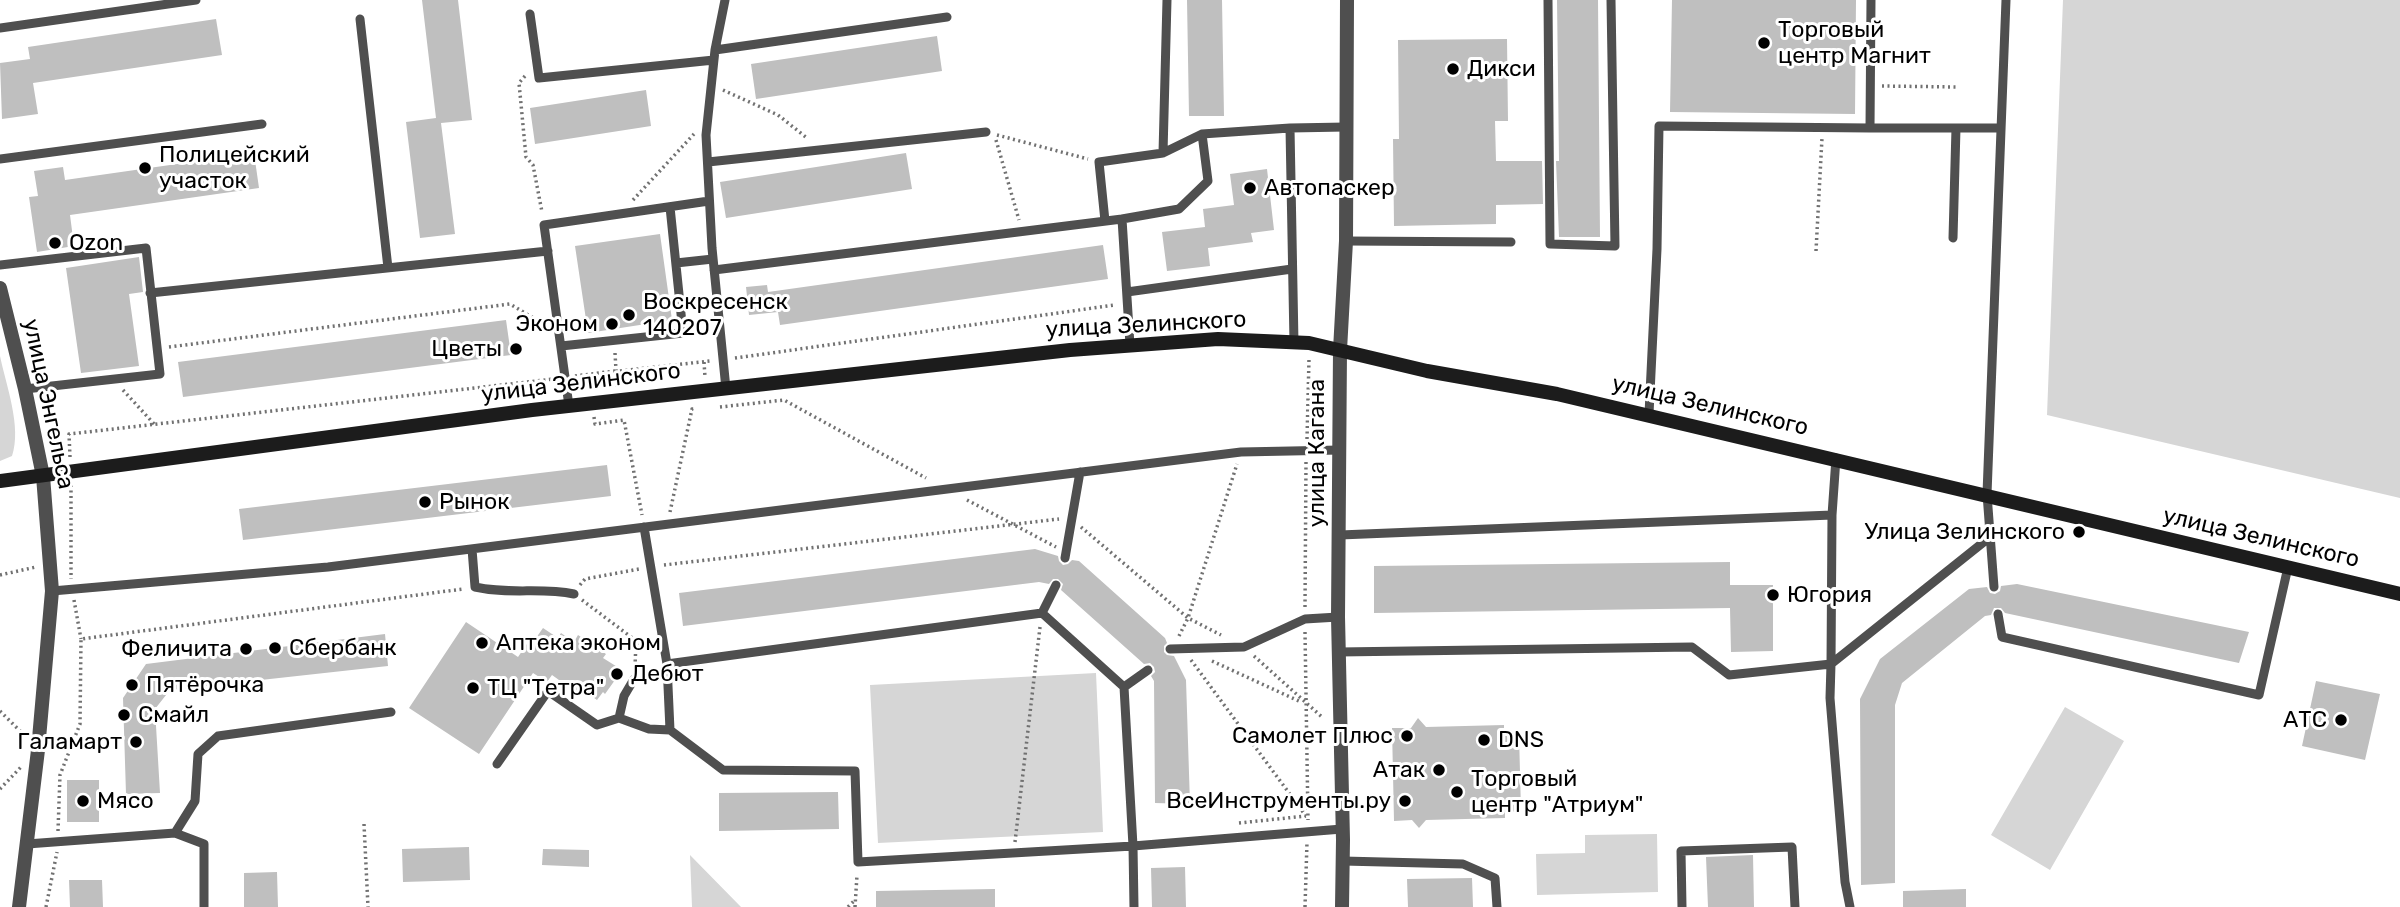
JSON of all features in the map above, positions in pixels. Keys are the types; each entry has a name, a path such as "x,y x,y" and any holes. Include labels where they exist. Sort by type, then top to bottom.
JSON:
{"street":[{"name":"улица Кагана","path":"1342,907 1338,617 1340,350 1346,241 1347,0"},
{"name":"улица Энгельса","path":"0,288 26,389 43,475 52,591 38,750 19,907"},
{"name":"улица Зелинского","path":"0,481 569,406 1070,350 1218,339 1309,343 1427,371 1557,394 1649,414 1987,494 2036,509 2400,594"}],"lane":[{"path":"0,28 196,0"},
{"path":"725,0 711,85 708,162 713,259 726,389"},
{"path":"1163,153 1167,0"},
{"path":"1548,0 1550,244 1615,246 1611,0"},
{"path":"1870,128 1871,0"},
{"path":"1994,587 1987,494 2006,0"},
{"path":"530,15 539,78 715,55 947,17"},
{"path":"360,19 388,268"},
{"path":"0,159 262,124"},
{"path":"1649,414 1657,249 1659,126 2001,128"},
{"path":"1105,221 1099,162 1163,153 1202,134 1346,127"},
{"path":"1290,128 1294,344"},
{"path":"1953,238 1956,128"},
{"path":"708,162 986,132"},
{"path":"714,270 1122,219 1179,209 1208,181 1202,134"},
{"path":"569,406 544,225 709,201"},
{"path":"561,346 683,333 670,207"},
{"path":"1122,219 1130,345"},
{"path":"1346,241 1511,242"},
{"path":"0,265 146,248 160,374 26,389"},
{"path":"150,293 548,251"},
{"path":"676,263 713,259"},
{"path":"1127,292 1292,269"},
{"path":"52,591 328,567 1241,452 1340,450"},
{"path":"1836,458 1832,515 1830,698 1845,882 1850,907"},
{"path":"1066,555 1080,472"},
{"path":"1340,536 1832,515"},
{"path":"644,527 667,664 670,730"},
{"path":"1339,652 1692,648 1729,675 1831,664 1990,537"},
{"path":"472,549 475,587 499,592 552,590 574,594"},
{"path":"1998,614 2002,637 2259,695 2288,567"},
{"path":"1042,613 1056,586"},
{"path":"667,664 1042,613 1124,687 1134,907"},
{"path":"1170,649 1244,647 1305,619 1338,617"},
{"path":"1124,687 1148,670"},
{"path":"619,718 624,696 634,679"},
{"path":"498,764 548,691 597,725 619,718 649,729 670,730 723,770 855,771 858,862 1133,846 1342,829"},
{"path":"175,833 195,802 198,754 218,737 391,712"},
{"path":"27,844 175,833 204,844 204,907"},
{"path":"1682,907 1681,851 1792,847 1795,907"},
{"path":"1343,861 1463,864 1495,878 1497,907"}],"path":[{"path":"537,64 519,83 526,157 533,165 544,225"},
{"path":"711,85 778,116 820,148"},
{"path":"1871,86 1956,87"},
{"path":"619,214 708,119"},
{"path":"1816,251 1823,127"},
{"path":"1022,231 994,135 1099,162"},
{"path":"46,907 56,863 60,775 80,724 81,639 72,590 69,434 722,360 1128,303"},
{"path":"157,349 510,304 559,333"},
{"path":"614,350 618,380"},
{"path":"113,379 155,425"},
{"path":"718,407 784,400 1066,555"},
{"path":"668,524 692,409 705,408"},
{"path":"594,413 595,424 624,420 644,527"},
{"path":"1170,649 1188,618 1241,452"},
{"path":"651,566 1071,518 1188,618"},
{"path":"0,575 50,564"},
{"path":"624,572 584,579 574,594 636,641 634,679"},
{"path":"81,639 475,587"},
{"path":"1014,847 1042,613"},
{"path":"1189,658 1306,816"},
{"path":"1206,659 1306,704 1322,718"},
{"path":"0,711 38,750"},
{"path":"365,824 368,907"},
{"path":"855,907 858,862"},
{"path":"848,907 855,900"}],"shaded area":[{"path":"2063,0 2400,0 2400,498 2047,415"},
{"path":"0,356 12,406 15,445 12,456 0,461"},
{"path":"1096,673 1103,832 878,843 870,685"},
{"path":"2065,707 2124,741 2050,870 1991,835"},
{"path":"1657,834 1658,892 1537,895 1536,854 1585,853 1585,835"},
{"path":"690,855 741,907 692,907"}],"building":[{"path":"422,0 458,0 472,120 441,123 455,234 420,238 406,122 436,118"},
{"path":"1187,0 1222,0 1224,116 1189,116"},
{"path":"1557,0 1598,0 1600,237 1559,237 1556,161 1559,161"},
{"name":"Торговый центр Магнит","path":"1672,0 1856,0 1855,114 1670,112"},
{"path":"216,19 222,55 33,83 38,114 2,119 0,63 30,59 28,47"},
{"path":"937,36 942,71 756,99 751,64"},
{"path":"1507,39 1508,121 1495,121 1496,161 1542,161 1543,204 1496,205 1496,224 1394,226 1393,139 1399,139 1398,40"},
{"path":"646,90 651,126 535,144 530,108"},
{"path":"254,153 259,188 70,215 74,246 37,252 29,197 38,196 34,171 63,167 65,180"},
{"path":"906,153 912,189 726,218 720,182"},
{"path":"1267,169 1274,230 1251,233 1253,242 1208,248 1210,266 1167,271 1162,232 1205,227 1203,209 1234,205 1230,174"},
{"path":"660,234 672,320 588,333 575,246"},
{"path":"1103,245 1108,279 780,325 778,312 749,315 746,287 767,285 768,292"},
{"path":"139,257 143,292 129,294 139,366 81,373 66,268"},
{"path":"506,320 511,355 183,397 178,362"},
{"name":"Рынок","path":"607,465 611,496 243,540 239,509"},
{"path":"1035,549 1058,556 1063,565 1072,560 1079,561 1165,638 1167,643 1164,652 1174,656 1186,680 1190,804 1155,803 1154,681 1151,676 1155,672 1154,667 1150,663 1144,664 1061,590 1063,584 1058,579 1053,579 1049,584 1039,582 683,626 679,593"},
{"path":"1730,562 1730,585 1773,585 1773,651 1731,652 1730,608 1374,613 1374,566"},
{"path":"2017,584 2249,632 2239,663 2005,613 2001,608 1994,608 1991,615 1985,616 1902,683 1895,705 1895,883 1861,885 1860,699 1880,659 1969,589 1987,587 1990,593 1995,594 2000,591 2001,586"},
{"name":"ТЦ \"Тетра\"","path":"466,622 518,657 533,635 536,638 543,628 558,638 561,633 574,642 578,635 606,654 603,658 619,668 612,678 615,680 597,700 583,690 580,695 552,675 547,682 533,673 479,754 409,708"},
{"path":"385,634 388,666 170,690 155,709 160,793 126,794 123,698 146,664"},
{"name":"АТС","path":"2316,681 2380,694 2365,760 2302,746"},
{"name":"Торговый центр \"Атриум\"","path":"1418,718 1426,727 1504,725 1504,735 1519,734 1521,811 1505,812 1505,818 1426,820 1419,828 1412,820 1394,821 1392,728 1411,728"},
{"name":"Мясо","path":"67,780 99,780 99,822 67,822"},
{"path":"838,792 839,829 719,831 719,793"},
{"path":"469,847 470,880 403,882 402,849"},
{"path":"543,849 589,850 589,867 542,865"},
{"path":"1753,855 1754,907 1708,907 1706,857"},
{"path":"1185,867 1186,907 1152,907 1151,868"},
{"path":"277,872 278,907 244,907 244,873"},
{"path":"1472,878 1473,907 1408,907 1407,879"},
{"path":"69,880 102,880 103,907 70,907"},
{"path":"995,889 995,907 876,907 876,891"},
{"path":"1966,889 1966,907 1903,907 1903,891"}],"place":[{"name":"Торговый центр Магнит","path":"1764,43"},
{"name":"Дикси","path":"1453,69"},
{"name":"Полицейский участок","path":"145,168"},
{"name":"Автопаскер","path":"1250,188"},
{"name":"Ozon","path":"55,243"},
{"name":"Воскресенск 140207","path":"629,315"},
{"name":"Эконом","path":"612,324"},
{"name":"Цветы","path":"516,349"},
{"name":"Рынок","path":"425,502"},
{"name":"Улица Зелинского","path":"2079,532"},
{"name":"Югория","path":"1773,595"},
{"name":"Аптека эконом","path":"482,643"},
{"name":"Сбербанк","path":"275,648"},
{"name":"Феличита","path":"246,649"},
{"name":"Дебют","path":"617,674"},
{"name":"Пятёрочка","path":"132,685"},
{"name":"ТЦ \"Тетра\"","path":"473,688"},
{"name":"Смайл","path":"124,715"},
{"name":"АТС","path":"2341,720"},
{"name":"Самолет Плюс","path":"1407,736"},
{"name":"DNS","path":"1484,740"},
{"name":"Галамарт","path":"136,742"},
{"name":"Атак","path":"1439,770"},
{"name":"Торговый центр \"Атриум\"","path":"1457,792"},
{"name":"Мясо","path":"83,801"},
{"name":"ВсеИнструменты.ру","path":"1405,801"}]}
